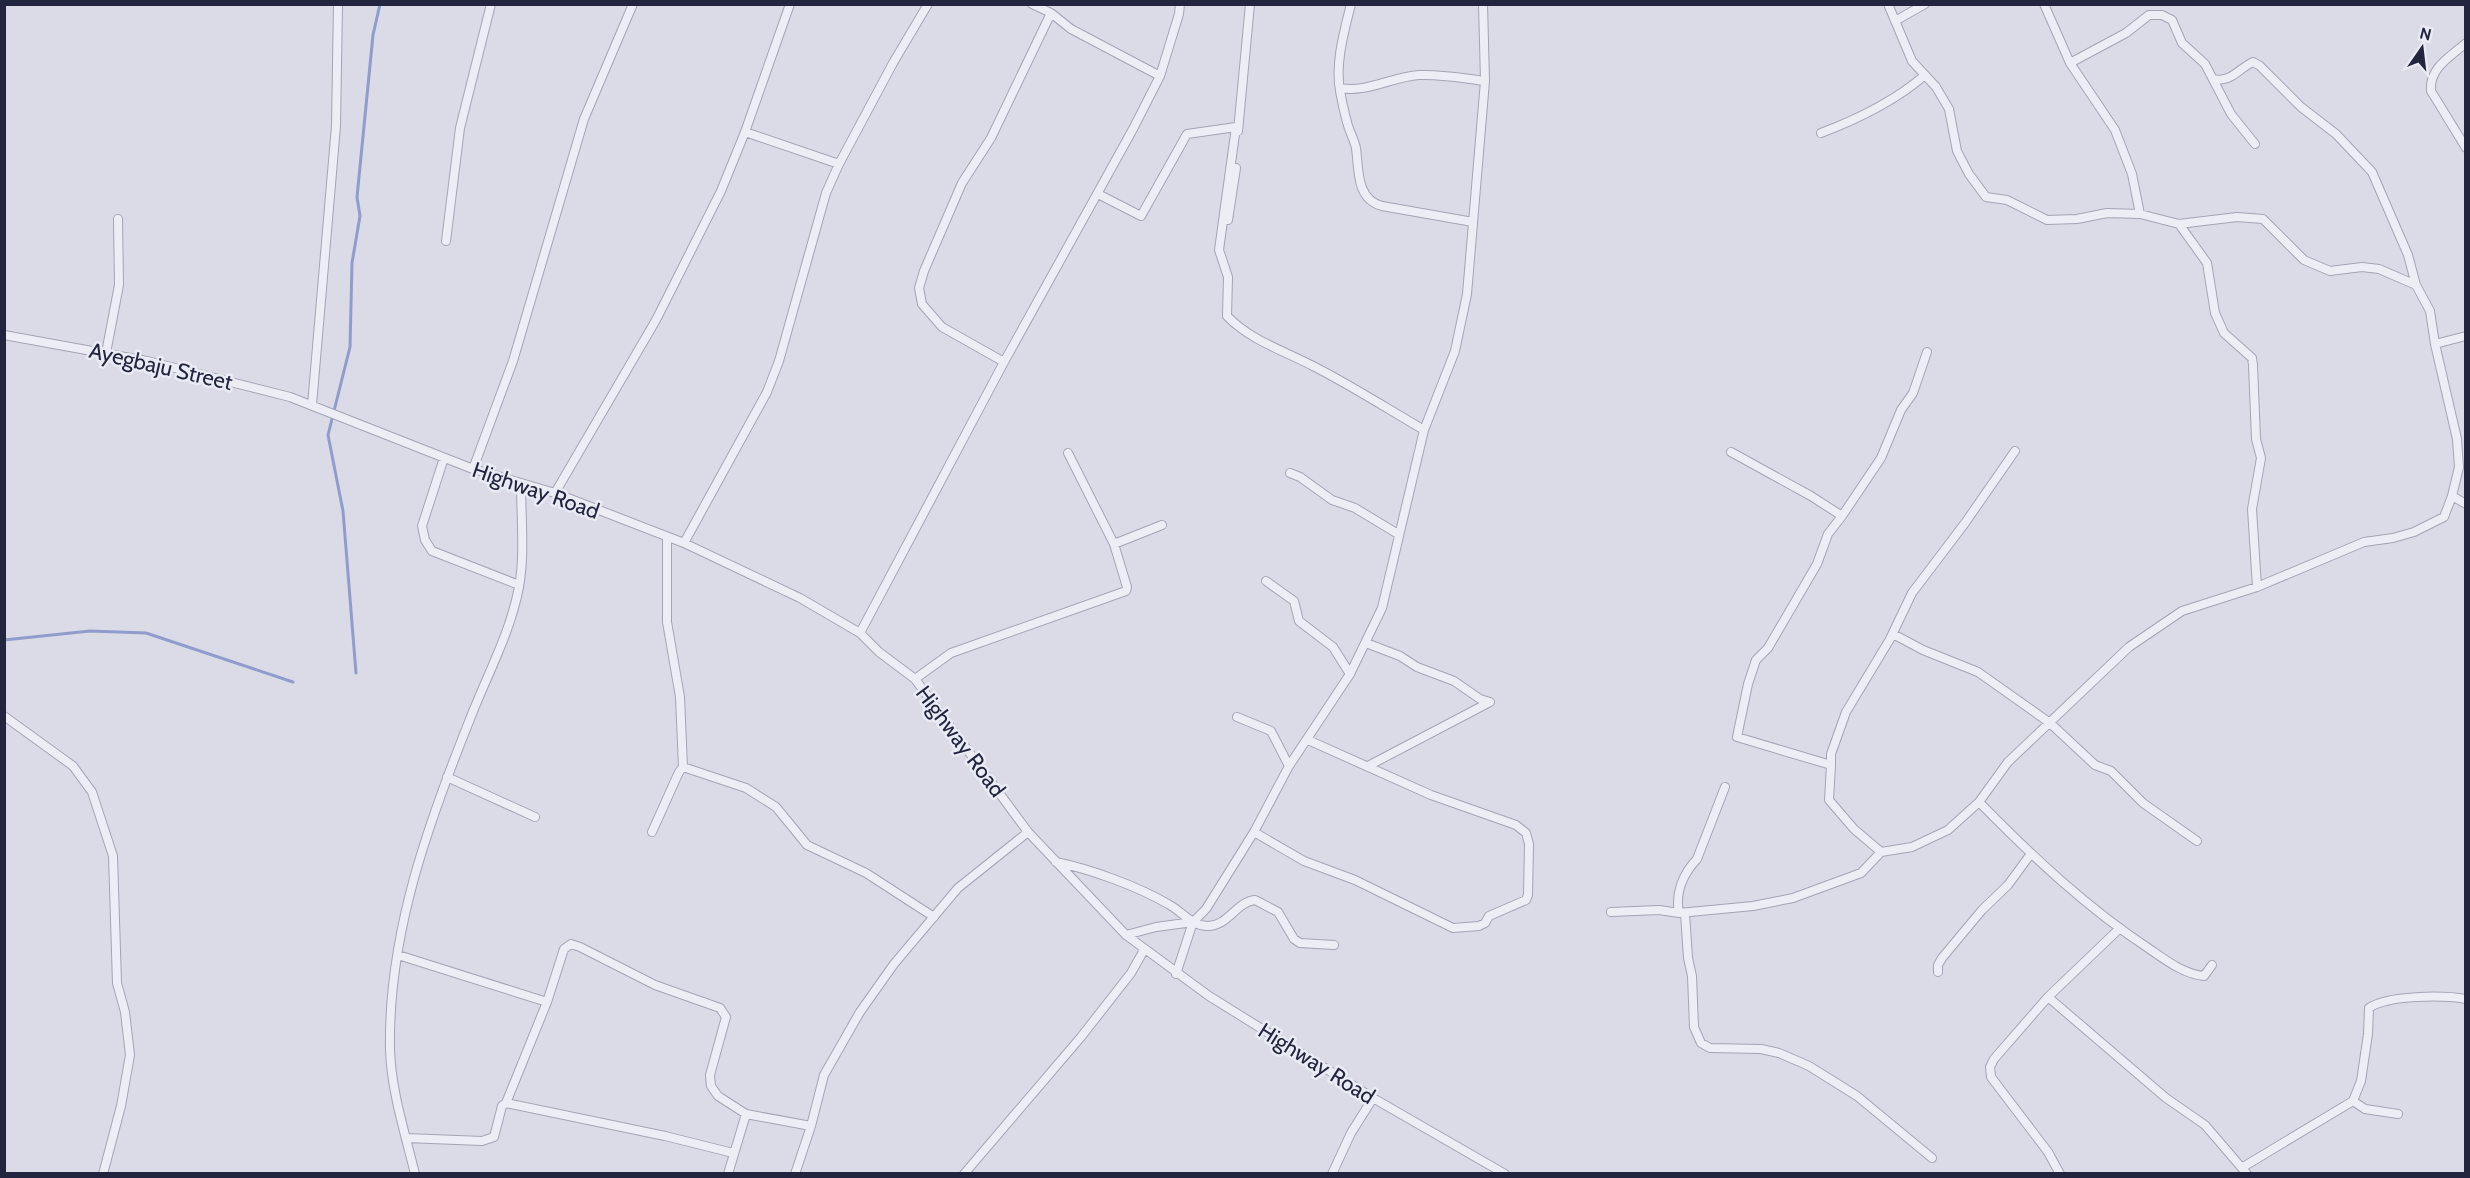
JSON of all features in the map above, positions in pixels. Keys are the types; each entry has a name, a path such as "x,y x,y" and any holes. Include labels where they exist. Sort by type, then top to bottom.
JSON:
{"street":[{"path":"314,405 336,126 338,4"},
{"path":"446,241 460,128 491,4"},
{"path":"473,469 513,361 584,119 633,4"},
{"path":"555,493 656,320 721,191 745,132 790,4"},
{"path":"684,543 767,392 779,361 826,193 839,164 893,63 928,4"},
{"path":"1032,4 1051,13 1071,29 1160,76"},
{"path":"860,633 1160,76 1180,4"},
{"path":"1222,259 1237,158 1238,122 1250,4"},
{"path":"1351,4 1341,46 1340,88 1347,123 1356,147 1358,173 1366,197 1372,203 1473,222"},
{"path":"1176,974 1193,922 1206,909 1254,832 1289,766 1350,674 1382,608 1424,430 1455,351 1467,294 1485,81 1483,4"},
{"path":"1888,4 1912,61 1936,87 1949,109 1957,152 1969,174 1986,197 2007,200 2047,220 2077,219 2107,213 2140,214 2179,224 2237,217 2263,219 2304,260 2330,271 2362,267 2379,269 2416,285"},
{"path":"1895,21 1925,4"},
{"path":"2044,4 2070,63 2115,130 2132,174 2140,214"},
{"path":"1004,362 942,327 922,304 919,288 924,271 962,183 991,138 1051,13"},
{"path":"2070,63 2126,33 2149,15 2162,15 2172,20 2182,43 2205,64 2231,114 2255,144"},
{"path":"2466,43 2434,71 2430,83 2431,91 2466,148"},
{"path":"1611,912 1659,910 1682,913 1753,906 1793,898 1861,873 1881,852 1912,847 1948,830 1979,802 2008,762 2129,647 2182,611 2257,587 2364,542 2393,538 2444,517 2459,467 2457,439 2435,345 2430,311 2416,285 2408,255 2372,172 2336,134 2301,107 2260,66 2253,62 2233,77 2213,79"},
{"path":"1340,88 1354,91 1417,75 1440,75 1485,81"},
{"path":"1821,134 1860,118 1909,89 1925,75"},
{"path":"1098,194 1141,216 1187,134 1236,127 1219,250 1228,277 1227,316 1239,328 1316,367 1424,430"},
{"path":"745,132 839,164"},
{"path":"106,352 119,285 117,219"},
{"path":"2179,224 2207,263 2215,313 2223,333 2252,358 2256,402 2256,439 2261,458 2252,509 2257,587"},
{"name":"Ayegbaju Street","path":"4,335 147,361 314,405 348,421"},
{"path":"2435,345 2466,336"},
{"path":"1831,765 1737,737 1741,712 1756,660 1768,648 1817,564 1828,534 1881,458 1901,410 1913,393 1927,352"},
{"name":"Highway Road","path":"348,421 473,469 555,493 684,543 800,598 860,633 879,652 915,679 1028,831 1126,935 1176,974 1372,1098 1505,1173"},
{"path":"1731,452 1811,496 1842,516"},
{"path":"1881,852 1854,829 1829,800 1831,754 1846,712 1893,634 1912,593 2014,452"},
{"path":"915,679 951,653 1123,593 1126,587 1114,544 1068,453"},
{"path":"444,458 422,526 424,540 432,551 519,585"},
{"path":"1290,473 1300,477 1332,500 1355,508 1398,534"},
{"path":"415,1173 390,1051 398,955 416,867 447,777 508,631 519,585 521,483"},
{"path":"2452,496 2466,504"},
{"path":"1114,544 1162,525"},
{"path":"652,832 679,771 683,767 680,697 668,622 667,537"},
{"path":"1266,581 1294,601 1299,621 1333,647 1350,674"},
{"path":"1893,634 1923,650 1978,672 2050,723 2095,765 2111,771 2144,803 2197,840"},
{"path":"1366,643 1400,656 1417,668 1454,681 1480,699 1490,702 1368,766"},
{"path":"4,716 73,766 92,792 113,856 117,983 130,1055 121,1106 103,1173"},
{"path":"1237,717 1271,731 1289,766"},
{"path":"1254,832 1304,861 1355,880 1453,928 1479,926 1485,923 1489,916 1526,900 1529,890 1529,844 1526,833 1516,825 1431,795 1308,740"},
{"path":"683,767 746,788 776,807 807,844 866,873 934,917"},
{"path":"447,777 535,817"},
{"path":"1725,787 1697,859 1688,868 1680,887 1677,904 1682,913 1692,975 1694,1027 1701,1043 1710,1048 1728,1050 1761,1049 1779,1053 1809,1066 1857,1096 1932,1158"},
{"path":"1979,802 2030,855 2119,929 2193,975 2204,976 2212,965"},
{"path":"795,1173 812,1126 824,1075 855,1021 894,964 958,888 1028,831"},
{"path":"1938,972 1938,965 1942,958 1982,910 2008,885 2030,855"},
{"path":"1055,862 1086,868 1169,904 1193,922 1204,926 1216,925 1245,903 1255,900 1278,912 1294,939 1300,943 1334,945"},
{"path":"1126,935 1156,927 1193,922"},
{"path":"2060,1173 2048,1152 1991,1077 1990,1067 1994,1059 2048,997 2119,929"},
{"path":"406,1138 490,1140 494,1137 502,1106 506,1103 547,1002 564,949 571,944 655,985 720,1008 726,1017 714,1054 711,1086 718,1096 746,1114 812,1126"},
{"path":"964,1173 1081,1037 1131,973 1144,950"},
{"path":"398,955 547,1002"},
{"path":"2048,997 2166,1098 2205,1125 2245,1170 2353,1101 2361,1081 2368,1034 2369,1008 2375,1004 2406,999 2452,997 2466,999"},
{"path":"1332,1173 1351,1132 1372,1098"},
{"path":"2353,1101 2365,1109 2398,1114"},
{"path":"506,1103 665,1136 733,1153"},
{"path":"728,1173 746,1114"}],"waterway":[{"path":"356,673 343,511 328,435 350,347 352,263 360,216 357,197 373,35 380,4"},
{"path":"4,640 90,631 146,633 293,682"}]}
